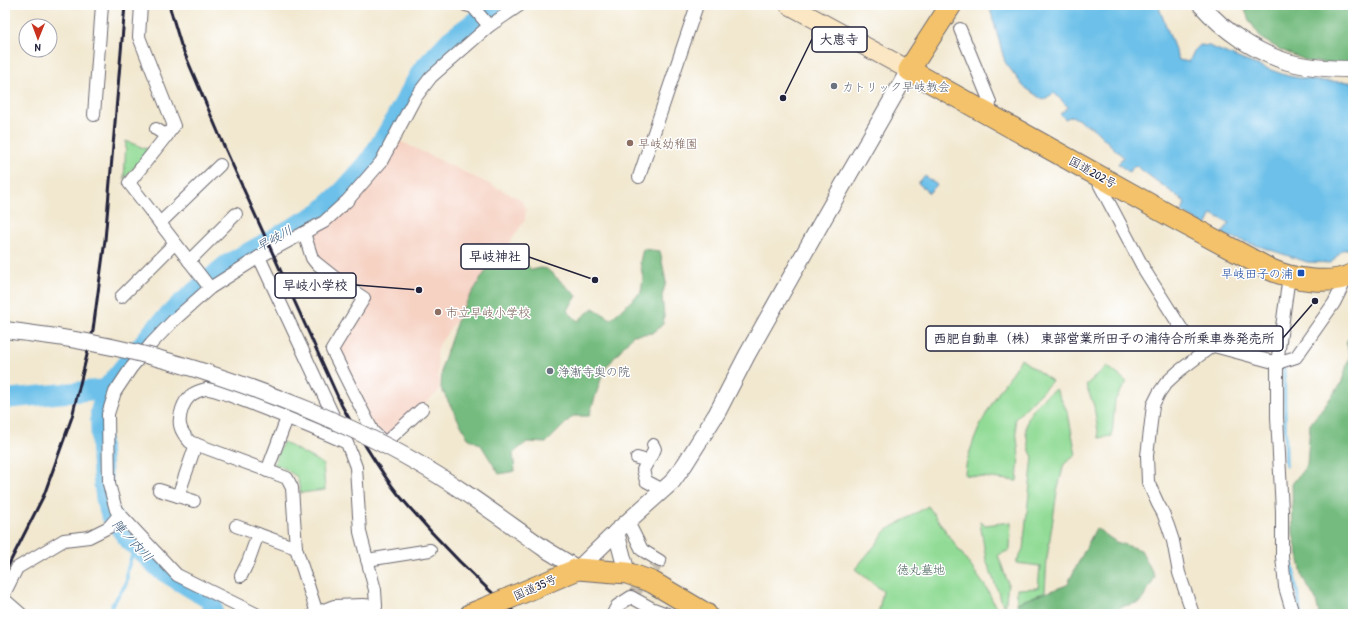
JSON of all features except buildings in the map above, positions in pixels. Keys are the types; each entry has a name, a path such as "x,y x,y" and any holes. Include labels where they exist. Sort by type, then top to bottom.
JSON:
{"highway":[{"path":"909,70 950,5"},
{"name":"国道202号","path":"909,70 1174,218 1269,269 1289,276 1328,281 1350,276"},
{"path":"578,569 627,573 652,582 706,614"},
{"name":"国道35号","path":"479,611 578,569"}],"main road":[{"path":"789,5 909,70"}],"street":[{"path":"94,115 102,5"},
{"path":"141,5 139,37 161,78 174,126 129,183 210,288"},
{"path":"256,614 178,575 116,510 109,484 108,414 115,392 131,368 173,321 210,288 259,256 324,222 347,201 381,162 415,98 431,78 489,26 520,5"},
{"path":"639,177 697,5"},
{"path":"1201,5 1228,31 1255,47 1288,62 1313,67 1353,70"},
{"path":"469,6 489,26"},
{"path":"960,29 990,102 989,114"},
{"path":"5,330 92,343 156,357 216,375 287,401 351,428 414,460 453,484 578,569 616,532 672,482 681,470 717,413 824,218 909,70"},
{"path":"156,128 167,136"},
{"path":"160,223 207,169 220,165"},
{"path":"1092,171 1145,271 1188,339 1277,363 1296,357 1334,303 1350,276"},
{"path":"189,261 236,214"},
{"path":"304,233 312,258 315,262 364,298 332,350 373,432 386,443 422,409"},
{"path":"121,297 175,243"},
{"path":"259,256 346,443 356,467 360,532 376,590 375,610 362,605 334,606 315,613 296,548 292,488 287,478 190,442 182,433 178,418 185,399 195,393 208,389 287,418 346,443"},
{"path":"1289,276 1277,363 1282,556 1285,587 1293,614"},
{"path":"1193,614 1179,573 1176,552 1171,536 1163,513 1148,482 1147,456 1153,405 1159,393 1166,383 1179,371 1212,346"},
{"path":"267,471 287,418"},
{"path":"178,496 196,444"},
{"path":"653,444 655,449 642,459 643,470 646,480 663,490"},
{"path":"160,490 194,501"},
{"path":"5,592 17,568 64,540 89,537 109,527 120,514"},
{"path":"628,522 642,550 660,561"},
{"path":"236,526 296,548"},
{"path":"616,532 627,573"},
{"path":"241,576 248,562 258,534"},
{"path":"367,560 430,550"},
{"path":"612,614 617,606 631,597 651,608 667,614"},
{"path":"5,600 21,614"}],"shaded area":[{"path":"396,139 520,199 526,208 525,220 439,345 437,353 439,391 387,437 376,432 336,354 341,341 370,295 352,285 315,259 309,235"}],"green space":[{"path":"1243,5 1353,5 1353,63 1310,62 1281,50 1262,39 1249,20"},
{"path":"126,141 149,150 124,179"},
{"path":"643,249 660,251 666,282 662,296 664,317 663,324 653,333 633,335 604,370 589,416 573,416 546,443 527,442 513,453 515,471 499,474 481,445 468,438 441,388 442,366 460,312 492,261 526,264 532,270 541,268 547,269 577,296 567,311 578,321 593,308 611,319 641,292 643,278 640,262"},
{"path":"1353,332 1353,614 1319,614 1316,600 1303,578 1293,533 1292,484 1307,465 1310,424 1341,384 1350,355 1346,342"},
{"path":"1021,359 1052,381 1015,419 1019,456 1017,481 965,475 969,454 985,416 998,393"},
{"path":"1107,366 1127,382 1115,400 1112,436 1099,438 1094,406 1086,385"},
{"path":"1056,389 1068,413 1076,455 1064,464 1057,492 1047,558 1045,592 1017,603 1017,589 1038,588 1040,566 1016,563 1023,549 1033,457 1027,436 1027,424 1036,406 1041,400"},
{"path":"283,442 323,464 325,490 301,493 297,477 284,468 274,464"},
{"name":"徳丸墓地","path":"928,506 987,589 999,614 878,614 883,591 855,569 878,542 884,532"},
{"path":"980,522 985,525 1011,522 1010,550 998,555 1008,583 1005,610 986,560"},
{"path":"1096,528 1116,542 1141,550 1155,577 1141,602 1120,607 1121,614 1019,614 1017,603 1067,585"}],"water":[{"path":"989,5 1158,5 1179,60 1189,62 1194,51 1200,45 1209,46 1288,76 1318,81 1353,82 1353,248 1342,250 1331,263 1307,262 1222,234 1229,223 1212,214 1206,226 1182,212 1185,202 1135,165 1129,172 1118,164 1123,157 1094,129 1072,116 1065,119 1060,114 1068,107 1054,93 1043,100 1023,86 1005,62"},
{"path":"925,176 937,185 929,193 918,183"}],"waterway":[{"name":"早岐川","path":"5,399 106,389 153,331 178,306 226,265 319,213 344,190 368,163 386,135 422,70 450,40 497,5"},
{"path":"1284,366 1286,466"},
{"name":"陣ノ内川","path":"106,389 100,412 101,451 106,502 111,516 129,540 161,570 212,601 213,614"},
{"path":"1287,536 1301,614"},
{"path":"109,614 112,605 126,584 127,571 135,545"}],"tunnel":[{"path":"631,597 660,561"}],"railway":[{"path":"5,572 44,495 72,417 93,330 105,240 125,5"},
{"path":"169,5 181,45 224,146 348,417 390,484 398,494 454,556 484,586 516,614"}],"place":[{"name":"カトリック早岐教会","path":"834,86"},
{"name":"大恵寺","path":"783,98"},
{"name":"早岐幼稚園","path":"630,143"},
{"name":"早岐田子の浦","path":"1301,273"},
{"name":"早岐神社","path":"595,280"},
{"name":"早岐小学校","path":"419,290"},
{"name":"西肥自動車（株） 東部営業所田子の浦待合所乗車券発売所","path":"1315,301"},
{"name":"市立早岐小学校","path":"438,312"},
{"name":"浄漸寺奥の院","path":"550,371"}]}
